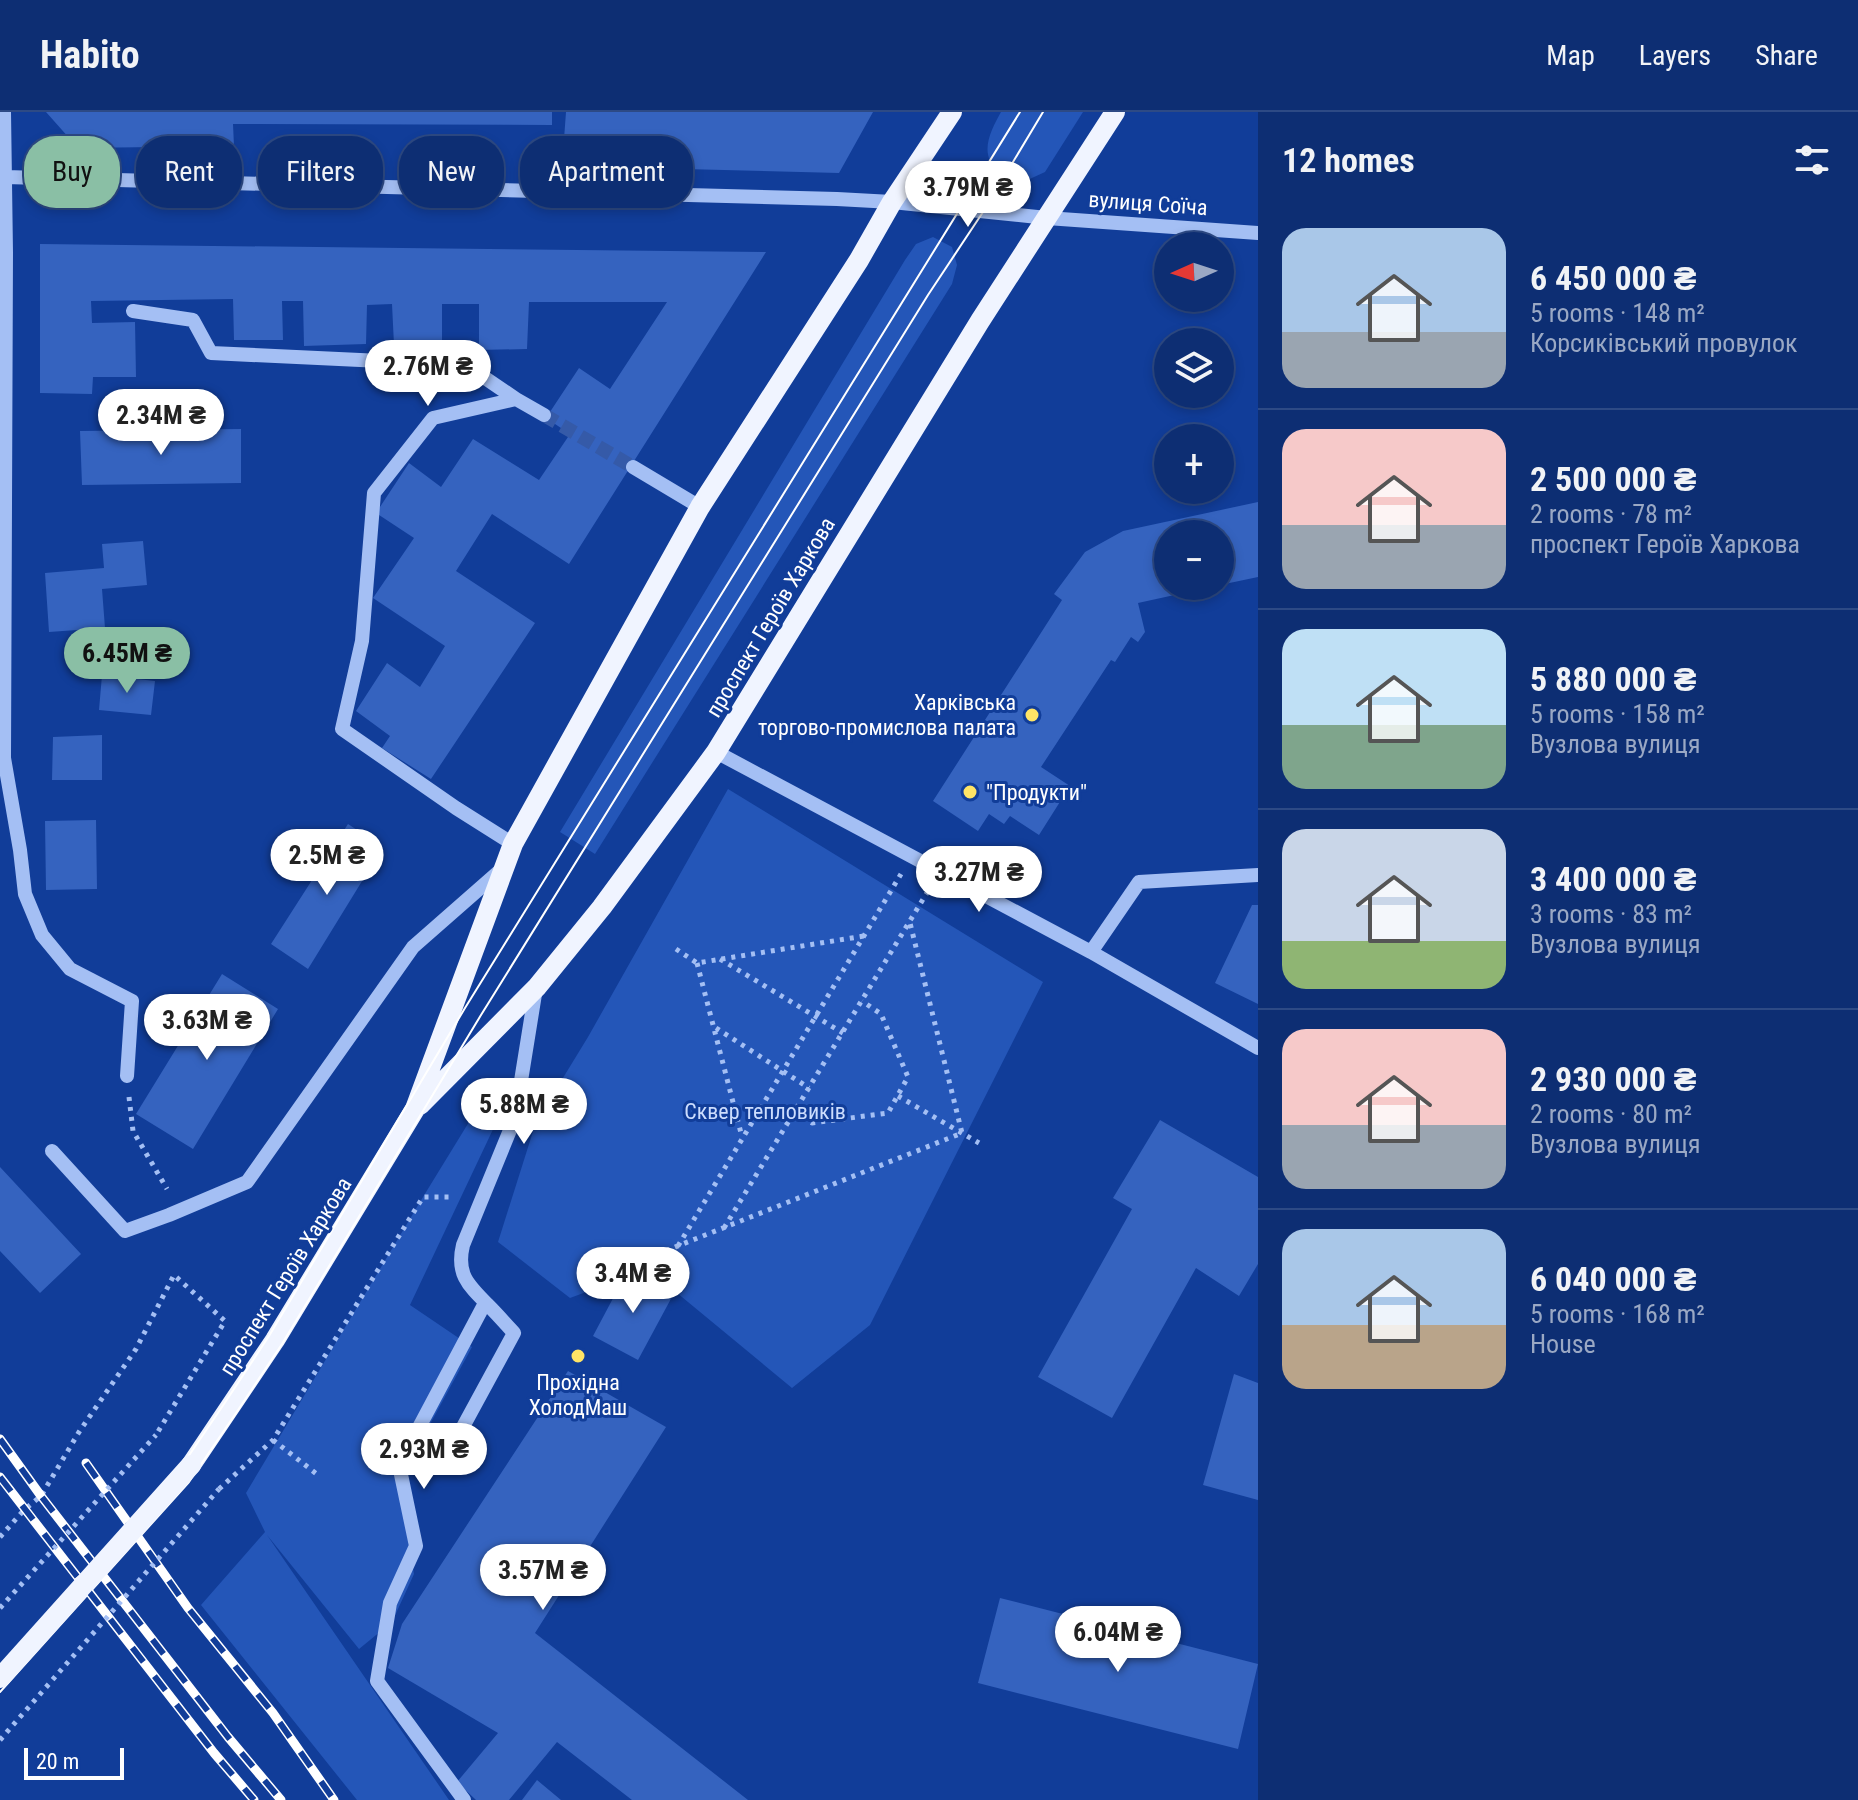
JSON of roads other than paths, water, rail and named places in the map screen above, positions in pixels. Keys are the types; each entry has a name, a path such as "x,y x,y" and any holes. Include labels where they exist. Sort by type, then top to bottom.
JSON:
{"main road":[{"name":"проспект Героїв Харкова","path":"0,1678 191,1465 275,1340 415,1109 513,844 700,507 952,112"},
{"name":"проспект Героїв Харкова","path":"415,1109 537,987 602,907 716,752 980,321 1115,112"}],"street":[{"path":"4,112 4,758 25,894 42,935 70,969 132,1001 127,1076"},
{"name":"вулиця Соїча","path":"5,177 808,198 892,202 1047,218 1258,233"},
{"path":"133,311 193,320 211,353 466,365 544,415"},
{"path":"513,844 342,729 362,641 374,493 433,418 516,399"},
{"path":"633,467 700,507"},
{"path":"716,752 1091,952 1258,1048"},
{"path":"52,1151 125,1231 247,1182 413,947 504,867"},
{"path":"1091,952 1139,882 1258,875"},
{"path":"445,1460 514,1333 468,1284 460,1258 515,1118 537,987"},
{"path":"464,1800 377,1681 390,1603 416,1546 399,1465 485,1303"}],"tunnel":[{"path":"544,415 633,467"}],"tram line":[{"path":"0,1670 177,1473 269,1336 465,1008 1020,112"},
{"path":"0,1692 189,1482 282,1344 481,1015 1043,112"}],"railway":[{"path":"0,1439 228,1737 281,1800"},
{"path":"86,1463 188,1608 273,1713 334,1800"},
{"path":"0,1477 254,1800"}],"place":[{"name":"Харківська торгово-промислова палата","path":"1032,715"},
{"name":"\"Продукти\"","path":"970,792"},
{"name":"Прохідна ХолодМаш","path":"578,1356"}],"park label":[{"name":"Сквер тепловиків","path":"765,1111"}]}
